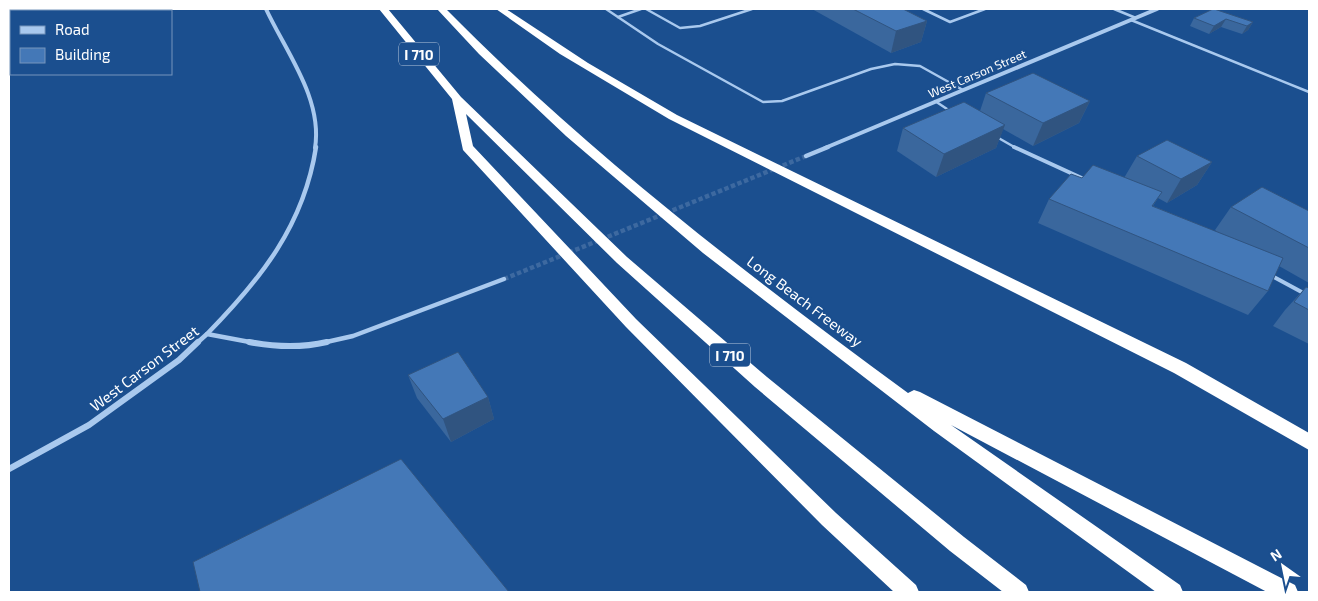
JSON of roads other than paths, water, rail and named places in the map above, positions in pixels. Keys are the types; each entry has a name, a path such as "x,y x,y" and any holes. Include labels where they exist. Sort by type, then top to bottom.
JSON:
{"highway":[{"name":"I 710","path":"383,9 457,99 622,260 761,382 956,544 1019,592"},
{"name":"Long Beach Freeway","path":"441,9 489,60 647,200 724,263 870,375 1082,530 1173,592"},
{"path":"500,9 540,38 603,79 673,117 1180,368 1309,442"},
{"path":"457,99 467,147 631,323 829,519 909,592"},
{"path":"870,375 1288,592"}],"street":[{"path":"207,334 233,308 272,260 299,213 313,169 317,128 307,93 266,9"},
{"name":"West Carson Street","path":"806,156 1156,9"},
{"name":"West Carson Street","path":"9,469 89,425 179,360 207,334 275,346 314,345 353,336 504,279"}],"lane":[{"path":"606,9 658,44 763,102 782,101 871,69 895,64 920,66 963,90"},
{"path":"618,16 641,9"},
{"path":"646,9 680,28 700,26 752,9"},
{"path":"923,9 950,22 985,9"},
{"path":"1114,9 1136,18"},
{"path":"1131,20 1309,92"},
{"path":"935,101 952,112"},
{"path":"994,135 1027,154 1088,181"},
{"path":"1266,272 1309,296"}],"tunnel":[{"path":"504,279 806,156"}]}
